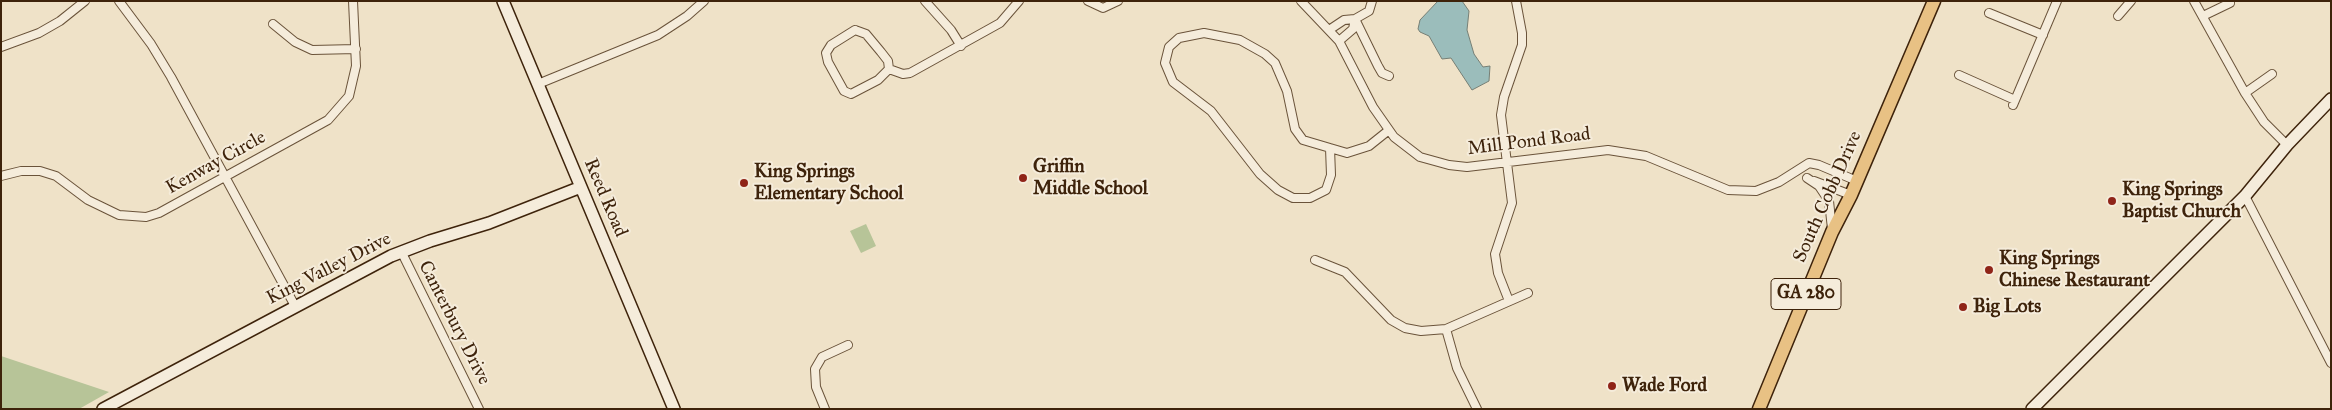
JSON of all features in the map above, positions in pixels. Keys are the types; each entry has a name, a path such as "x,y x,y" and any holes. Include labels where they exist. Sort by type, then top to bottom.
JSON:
{"main road":[{"name":"South Cobb Drive","path":"1759,409 1832,232 1851,195 1934,1"}],"street":[{"path":"1,47 39,33 60,21 85,1"},
{"path":"119,1 151,44 172,77 295,306"},
{"name":"Kenway Circle","path":"1,176 32,170 49,173 99,206 119,215 138,218 159,212 328,120 348,96 356,66 353,1"},
{"name":"Reed Road","path":"503,1 674,409"},
{"path":"538,84 658,35 680,21 704,1"},
{"path":"924,1 951,30 961,46"},
{"path":"888,69 903,74 910,73 1000,23 1019,1"},
{"path":"1088,1 1103,8 1118,1"},
{"name":"Mill Pond Road","path":"1301,1 1339,41 1373,107 1394,137 1420,157 1448,165 1467,167 1573,153 1619,150 1646,156 1713,186 1740,192 1756,191 1779,182 1809,163 1819,165 1857,181"},
{"path":"1329,30 1344,20 1355,20 1369,11 1372,1"},
{"path":"1510,301 1494,258 1497,244 1512,203 1501,106 1522,45 1522,33 1516,1"},
{"path":"1959,75 2014,102 2057,1"},
{"path":"2118,16 2131,1"},
{"path":"2194,1 2244,93 2264,122 2287,145"},
{"path":"2202,16 2230,3"},
{"path":"1989,13 2043,36"},
{"path":"1339,41 1353,29 1355,20"},
{"path":"1355,20 1382,73 1389,76"},
{"path":"273,24 295,42 312,50 356,49"},
{"path":"855,30 860,30 884,56 888,69 878,80 859,92 847,94 828,62 826,53 829,47 843,36 855,30"},
{"path":"1330,148 1331,175 1326,190 1310,198 1293,198 1278,190 1260,174 1211,111 1172,82 1165,63 1169,47 1179,38 1187,35 1216,34 1240,40 1265,54 1275,63 1288,91 1296,129 1303,140 1347,152 1369,146 1389,130"},
{"path":"2244,93 2272,74"},
{"path":"2032,409 2245,196 2287,145 2331,99"},
{"path":"1799,170 1819,186 1829,201 1832,232"},
{"path":"1807,178 1851,195"},
{"name":"King Valley Drive","path":"103,409 400,251 489,223 581,187"},
{"path":"2245,196 2331,362"},
{"name":"Canterbury Drive","path":"400,251 479,409"},
{"path":"1315,260 1346,272 1385,314 1398,324 1421,331 1446,329 1528,293"},
{"path":"1446,329 1457,368 1477,409"},
{"path":"825,409 816,387 815,369 822,357 848,345"}],"green space":[{"path":"866,224 876,246 861,253 850,231"},
{"path":"1,356 109,392 79,409 1,409"}],"water":[{"path":"1438,1 1462,1 1469,11 1467,30 1474,54 1483,67 1490,66 1489,81 1472,90 1451,58 1442,59 1429,36 1418,29 1420,20"}],"place":[{"name":"Griffin Middle School","path":"1023,178"},
{"name":"King Springs Elementary School","path":"744,183"},
{"name":"King Springs Baptist Church","path":"2112,201"},
{"name":"King Springs Chinese Restaurant","path":"1989,270"},
{"name":"Big Lots","path":"1963,307"},
{"name":"Wade Ford","path":"1612,386"}]}
